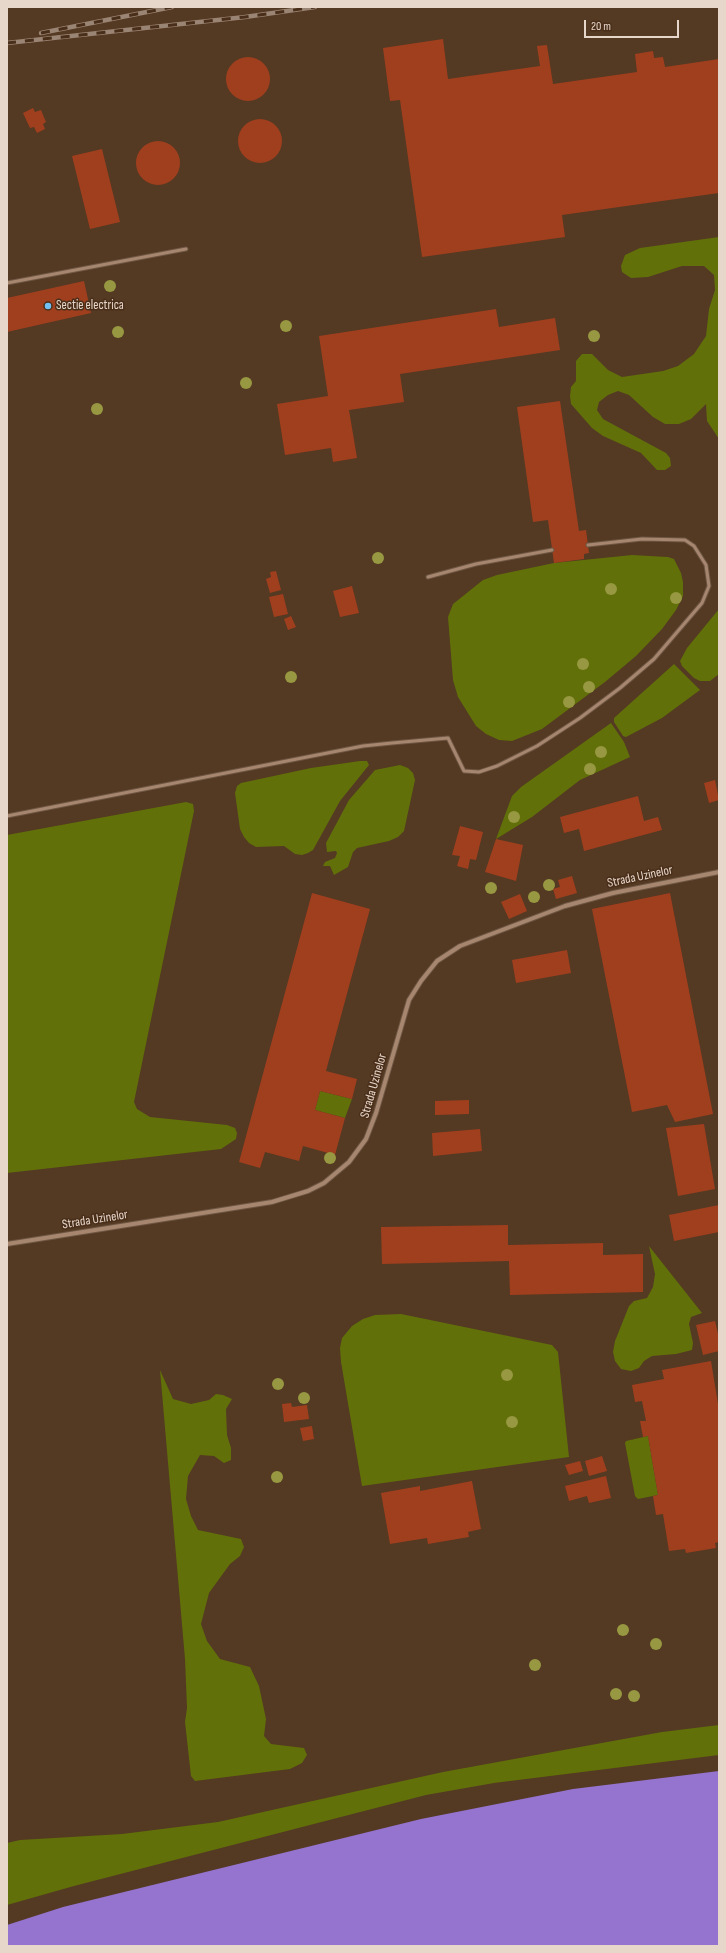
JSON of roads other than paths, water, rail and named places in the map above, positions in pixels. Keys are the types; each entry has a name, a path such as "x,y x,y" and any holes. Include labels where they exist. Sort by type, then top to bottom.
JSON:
{"street":[{"name":"Strada Uzinelor","path":"7,1244 272,1202 308,1191 324,1183 349,1162 366,1139 376,1114 409,1000 421,980 437,961 460,946 565,906 613,893 719,872"}],"lane":[{"path":"7,283 186,249"},
{"path":"7,816 363,746 392,743 448,738 464,772 479,772 497,766 537,746 580,718 620,688 654,659 702,603 709,586 706,565 694,546 685,540 648,538 588,545"},
{"path":"428,577 476,564 552,550"}],"railway":[{"path":"41,33 172,7"},
{"path":"7,43 245,17 315,7"}],"place":[{"name":"Sectie electrica","path":"48,306"}]}
